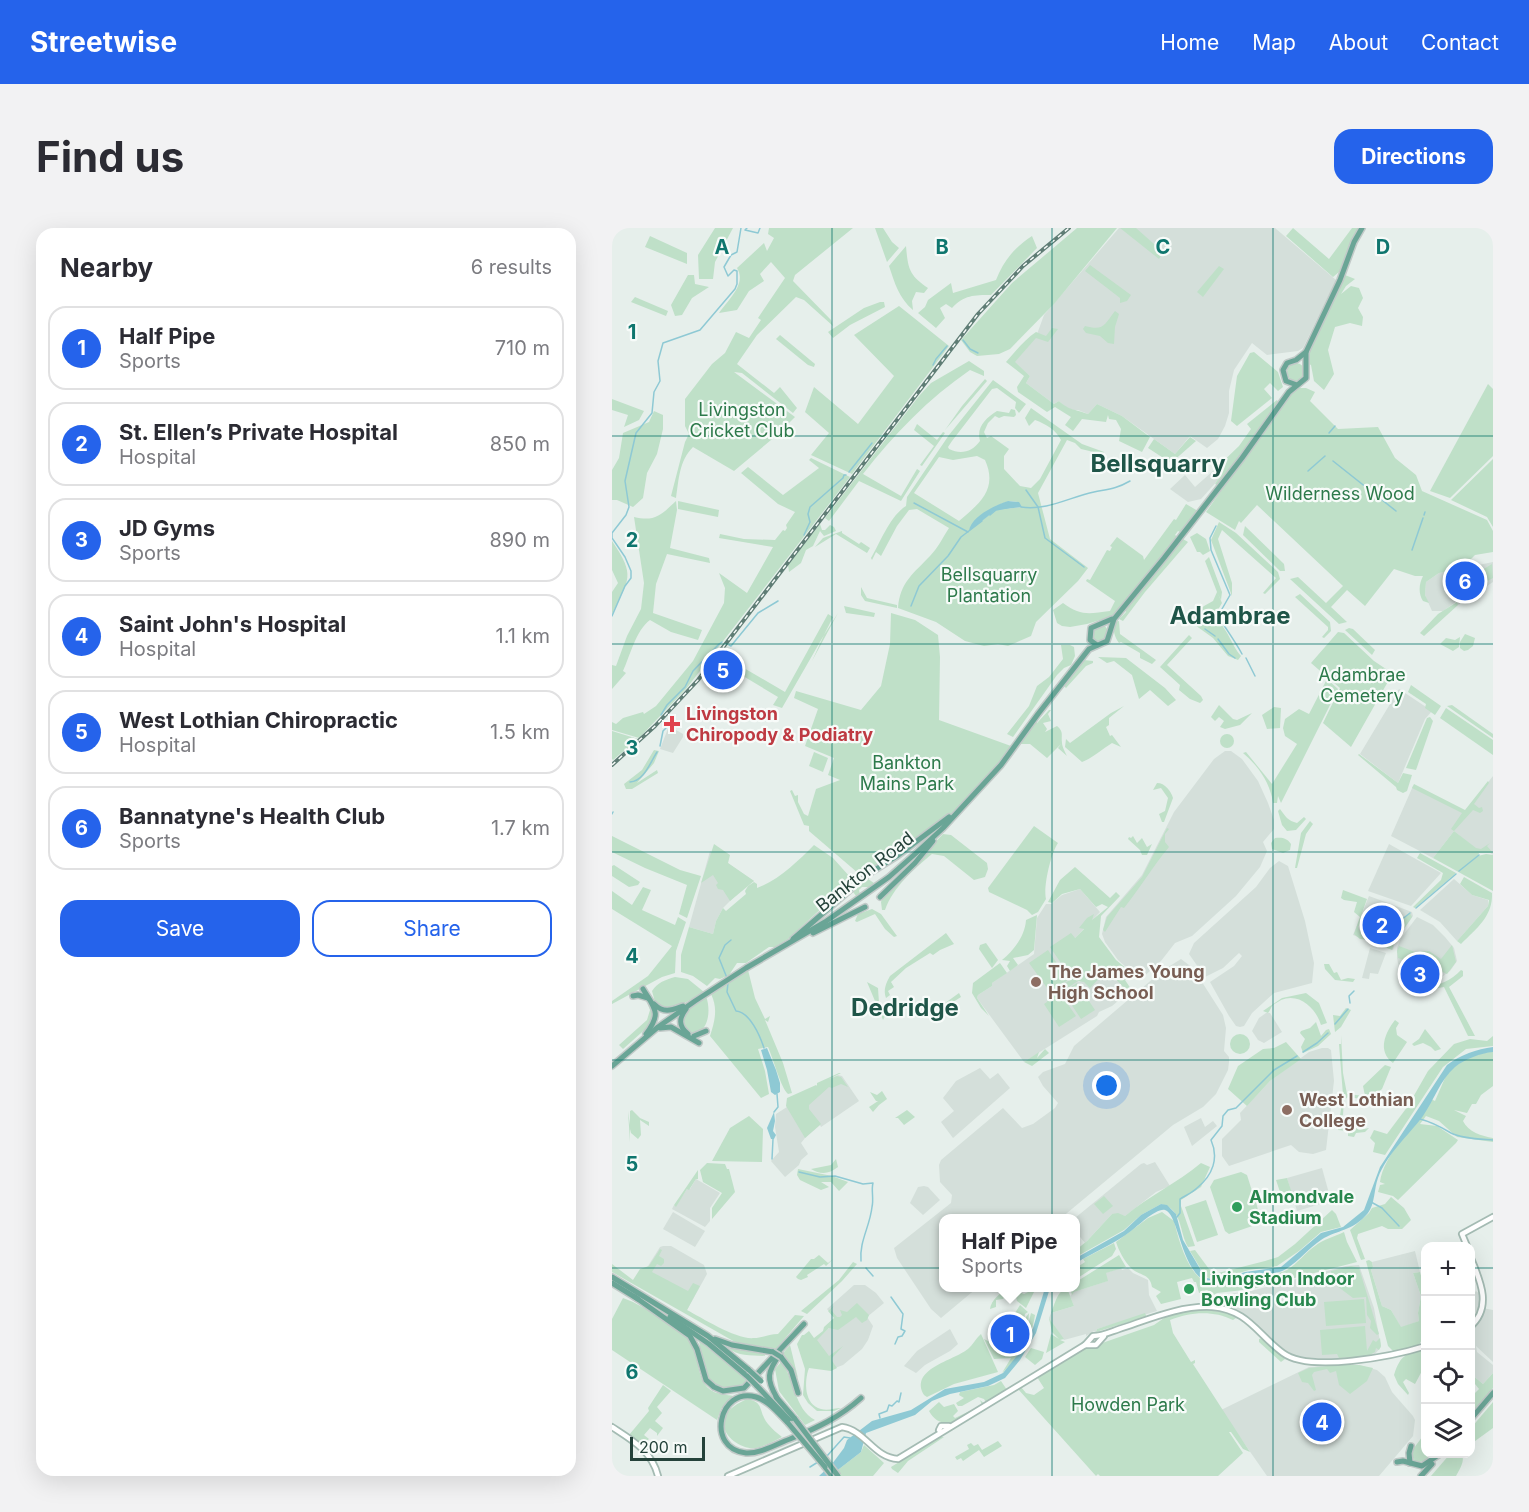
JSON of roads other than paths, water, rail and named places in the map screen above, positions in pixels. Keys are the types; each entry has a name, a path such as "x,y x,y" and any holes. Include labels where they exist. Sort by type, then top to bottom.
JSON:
{"main road":[{"path":"1090,640 1097,645 1107,641 1114,619 1236,466 1288,392 1306,378 1308,372 1306,352 1362,228"},
{"path":"1288,392 1283,374 1285,366 1306,352"},
{"path":"1296,360 1306,366"},
{"path":"1287,382 1297,385"},
{"path":"1089,649 1091,628 1114,619"},
{"path":"1100,624 1109,631"},
{"name":"Bankton Road","path":"612,1066 720,983 848,907 889,877 968,802 1001,765 1089,649 1097,645"},
{"path":"864,876 897,856 968,802"},
{"path":"880,897 915,863 943,828"},
{"path":"780,949 850,889"},
{"path":"787,945 865,907"},
{"path":"642,1041 655,1020 656,1013 645,988"},
{"path":"633,996 638,995 651,1000 661,1011 666,1012 693,1002"},
{"path":"642,1041 668,1026 699,1042 686,1032 680,1023 681,1017 693,1002"},
{"path":"694,1036 706,1031"},
{"path":"1465,1242 1462,1234 1493,1217"},
{"path":"1475,1268 1485,1300 1480,1316 1475,1322"},
{"path":"612,1277 708,1336 732,1345 773,1352 781,1357 791,1370 798,1393"},
{"path":"612,1283 696,1334 748,1373"},
{"path":"635,1297 690,1336 697,1349 706,1380 714,1388 723,1391 744,1388 804,1324"},
{"path":"728,1476 837,1428 846,1427 885,1456 898,1459 936,1436 943,1429 1088,1343 1098,1344 1098,1338 1107,1334 1190,1308 1217,1308 1241,1316 1256,1327 1282,1353 1304,1361 1368,1360 1421,1347"},
{"path":"708,1336 777,1398"},
{"path":"791,1337 775,1360 770,1372 770,1385 791,1421 832,1476"},
{"path":"759,1383 838,1476"},
{"path":"1475,1414 1493,1393"},
{"path":"791,1421 766,1402 746,1396 727,1406 720,1424 725,1441 733,1448 742,1452 756,1452 822,1425 844,1413 861,1398"},
{"path":"612,1427 644,1450 654,1464 658,1476"},
{"path":"1410,1463 1408,1456 1411,1446"},
{"path":"1397,1462 1403,1461 1419,1467 1435,1458"},
{"path":"1421,1476 1437,1458"},
{"path":"1428,1476 1439,1458"}],"water":[{"path":"1008,501 1019,502 1022,507 996,510 969,531 979,516"},
{"path":"1493,1047 1493,1052 1478,1055 1455,1067 1445,1078 1423,1116 1392,1153 1382,1169 1368,1213 1351,1227 1321,1240 1286,1269 1272,1274 1246,1276 1220,1284 1204,1281 1195,1273 1188,1261 1170,1214 1165,1210 1152,1214 1124,1236 1080,1261 1080,1256 1124,1231 1141,1215 1161,1204 1167,1205 1176,1214 1183,1240 1205,1277 1216,1281 1245,1272 1281,1267 1321,1233 1343,1227 1364,1210 1380,1167 1447,1065 1457,1058"},
{"path":"767,1048 780,1083 780,1092 775,1095 771,1092 761,1050"},
{"path":"774,1112 773,1131 776,1135 774,1139 771,1139 767,1128"},
{"path":"1044,1292 1049,1292 1036,1333 1020,1360 1005,1378 988,1386 950,1394 932,1401 915,1415 866,1433 861,1452 830,1476 819,1476 832,1464 847,1440 872,1421 911,1410 945,1389 984,1382 1003,1373 1024,1347 1033,1328"}],"waterway":[{"path":"612,616 631,578 631,571 612,538 612,533 626,515 629,507 625,481 636,433 652,413 654,392 660,381 658,361 663,343 700,330 735,289 737,271 734,270 728,276 724,267 731,255 737,252 741,228"},
{"path":"747,228 745,230 758,233 760,228"},
{"path":"963,340 970,349 978,353"},
{"path":"933,365 947,346"},
{"path":"1329,433 1335,426"},
{"path":"849,472 872,443"},
{"path":"1308,471 1325,456"},
{"path":"1333,461 1396,511"},
{"path":"804,535 810,522 808,514 810,507 846,475"},
{"path":"1021,507 1049,505 1130,481"},
{"path":"1026,490 1038,507 1045,538 1084,567"},
{"path":"914,503 968,532"},
{"path":"990,515 996,510 1011,507"},
{"path":"1412,550 1423,518"},
{"path":"911,606 919,586 948,556 961,537 982,521"},
{"path":"1216,526 1210,538 1211,550 1230,595 1218,616 1242,654"},
{"path":"729,645 731,646 758,613 778,601"},
{"path":"1205,629 1215,636"},
{"path":"1218,639 1229,654 1235,658"},
{"path":"661,715 667,705 685,687 693,671 722,642"},
{"path":"1246,658 1255,676"},
{"path":"660,746 663,731 666,728 664,725"},
{"path":"630,782 643,775 657,752"},
{"path":"1459,871 1479,855"},
{"path":"1416,908 1456,874"},
{"path":"1383,934 1410,913"},
{"path":"727,978 719,958 725,945 731,940"},
{"path":"728,983 727,992 736,1011 741,1012 750,1020 764,1048"},
{"path":"1350,1003 1349,996 1354,991"},
{"path":"1335,1024 1348,1009"},
{"path":"1303,1052 1328,1033"},
{"path":"1177,1217 1180,1213 1180,1199 1195,1190 1211,1172 1214,1160 1211,1140 1222,1126 1223,1116 1228,1110 1236,1108 1274,1070 1297,1056"},
{"path":"774,1112 778,1107 777,1094"},
{"path":"1420,1119 1461,1136 1493,1140"},
{"path":"772,1159 773,1139"},
{"path":"799,1172 820,1177 835,1176 863,1184 873,1183 873,1204 862,1247 861,1261"},
{"path":"1371,1202 1382,1208 1399,1226"},
{"path":"866,1268 873,1276"},
{"path":"891,1297 903,1314 901,1329 905,1331 902,1336 898,1337 895,1344"},
{"path":"880,1418 879,1414 887,1411 889,1405 892,1406 897,1401 899,1402 901,1393"},
{"path":"827,1456 844,1437 850,1438"},
{"path":"810,1467 818,1462"}],"railway":[{"path":"612,765 655,726 698,680 978,314 1023,266 1069,228"}],"place":[{"name":"Bannatyne's Health Club","path":"1465,581"},
{"name":"West Lothian Chiropractic","path":"723,670"},
{"name":"Livingston Chiropody & Podiatry","path":"672,724"},
{"name":"St. Ellen’s Private Hospital","path":"1382,925"},
{"name":"JD Gyms","path":"1420,974"},
{"name":"The James Young High School","path":"1036,982"},
{"name":"West Lothian College","path":"1287,1110"},
{"name":"Almondvale Stadium","path":"1237,1207"},
{"name":"Livingston Indoor Bowling Club","path":"1189,1289"},
{"name":"Half Pipe","path":"1010,1334"},
{"name":"Saint John's Hospital","path":"1322,1422"}],"district":[{"name":"Bellsquarry","path":"1158,464"},
{"name":"Adambrae","path":"1230,616"},
{"name":"Dedridge","path":"905,1008"}],"park label":[{"name":"Livingston Cricket Club","path":"742,420"},
{"name":"Wilderness Wood","path":"1340,494"},
{"name":"Bellsquarry Plantation","path":"989,585"},
{"name":"Adambrae Cemetery","path":"1362,685"},
{"name":"Bankton Mains Park","path":"907,773"},
{"name":"Howden Park","path":"1128,1405"}]}
